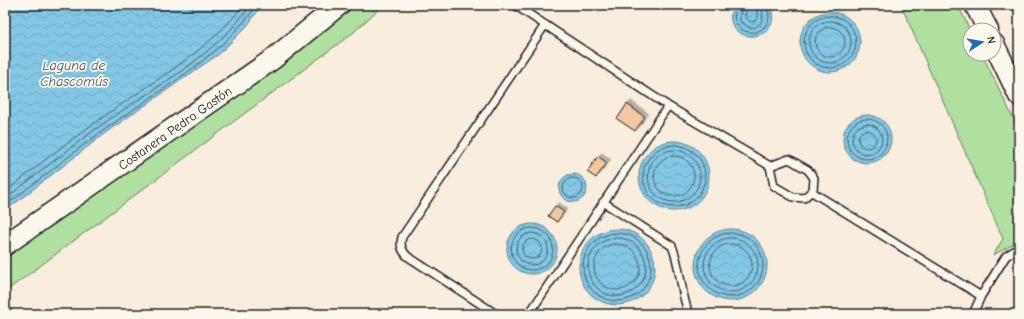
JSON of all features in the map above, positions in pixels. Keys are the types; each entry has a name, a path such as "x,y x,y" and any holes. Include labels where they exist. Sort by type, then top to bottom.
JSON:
{"main road":[{"name":"Costanera Pedro Gastón","path":"5,245 260,68 339,5"},
{"path":"975,5 984,22"},
{"path":"1002,61 1019,96"}],"lane":[{"path":"515,5 668,106 770,166 774,186 798,198 804,198 812,192 815,183 812,173 808,170 789,159 770,166"},
{"path":"496,314 407,256 400,243 402,237 545,24"},
{"path":"528,314 668,106"},
{"path":"812,192 981,296"},
{"path":"603,202 672,246 676,254 682,292 689,314"},
{"path":"973,314 981,296 1006,256 1019,248"}],"green space":[{"path":"352,5 383,5 354,32 5,292 5,257 265,77"},
{"path":"901,5 958,5 966,22 962,22 962,62 986,62 1019,130 1019,241 993,255 1003,239"}],"water":[{"name":"Laguna de Chascomús","path":"5,5 262,5 247,26 219,54 108,131 5,211"},
{"path":"733,5 770,5 773,18 769,28 762,34 752,36 742,34 734,28 731,19"},
{"path":"830,12 847,17 855,25 860,42 855,59 847,67 830,72 813,67 805,59 800,42 805,25 813,17"},
{"path":"862,115 872,115 884,122 891,134 891,144 884,156 872,163 862,163 854,159 847,152 843,144 843,134 847,126 854,119"},
{"path":"674,141 687,144 699,151 706,163 709,176 706,189 699,201 687,208 674,211 661,208 649,201 642,189 639,176 642,163 649,151 661,144"},
{"path":"573,174 583,178 587,188 583,198 573,202 563,198 559,188 563,178"},
{"path":"527,224 537,224 550,231 557,244 557,254 550,267 537,274 527,274 518,270 511,263 507,254 507,244 511,235 518,228"},
{"path":"617,229 631,232 644,240 652,253 655,267 652,281 644,294 631,302 617,305 603,302 590,294 582,281 579,267 582,253 590,240 603,232"},
{"path":"731,229 751,235 761,245 767,265 761,285 751,295 731,301 711,295 701,285 695,265 701,245 711,235"}],"building":[{"path":"627,104 645,117 635,131 617,119"},
{"path":"598,156 607,163 596,178 587,172"},
{"path":"555,206 564,212 557,222 548,216"}]}
